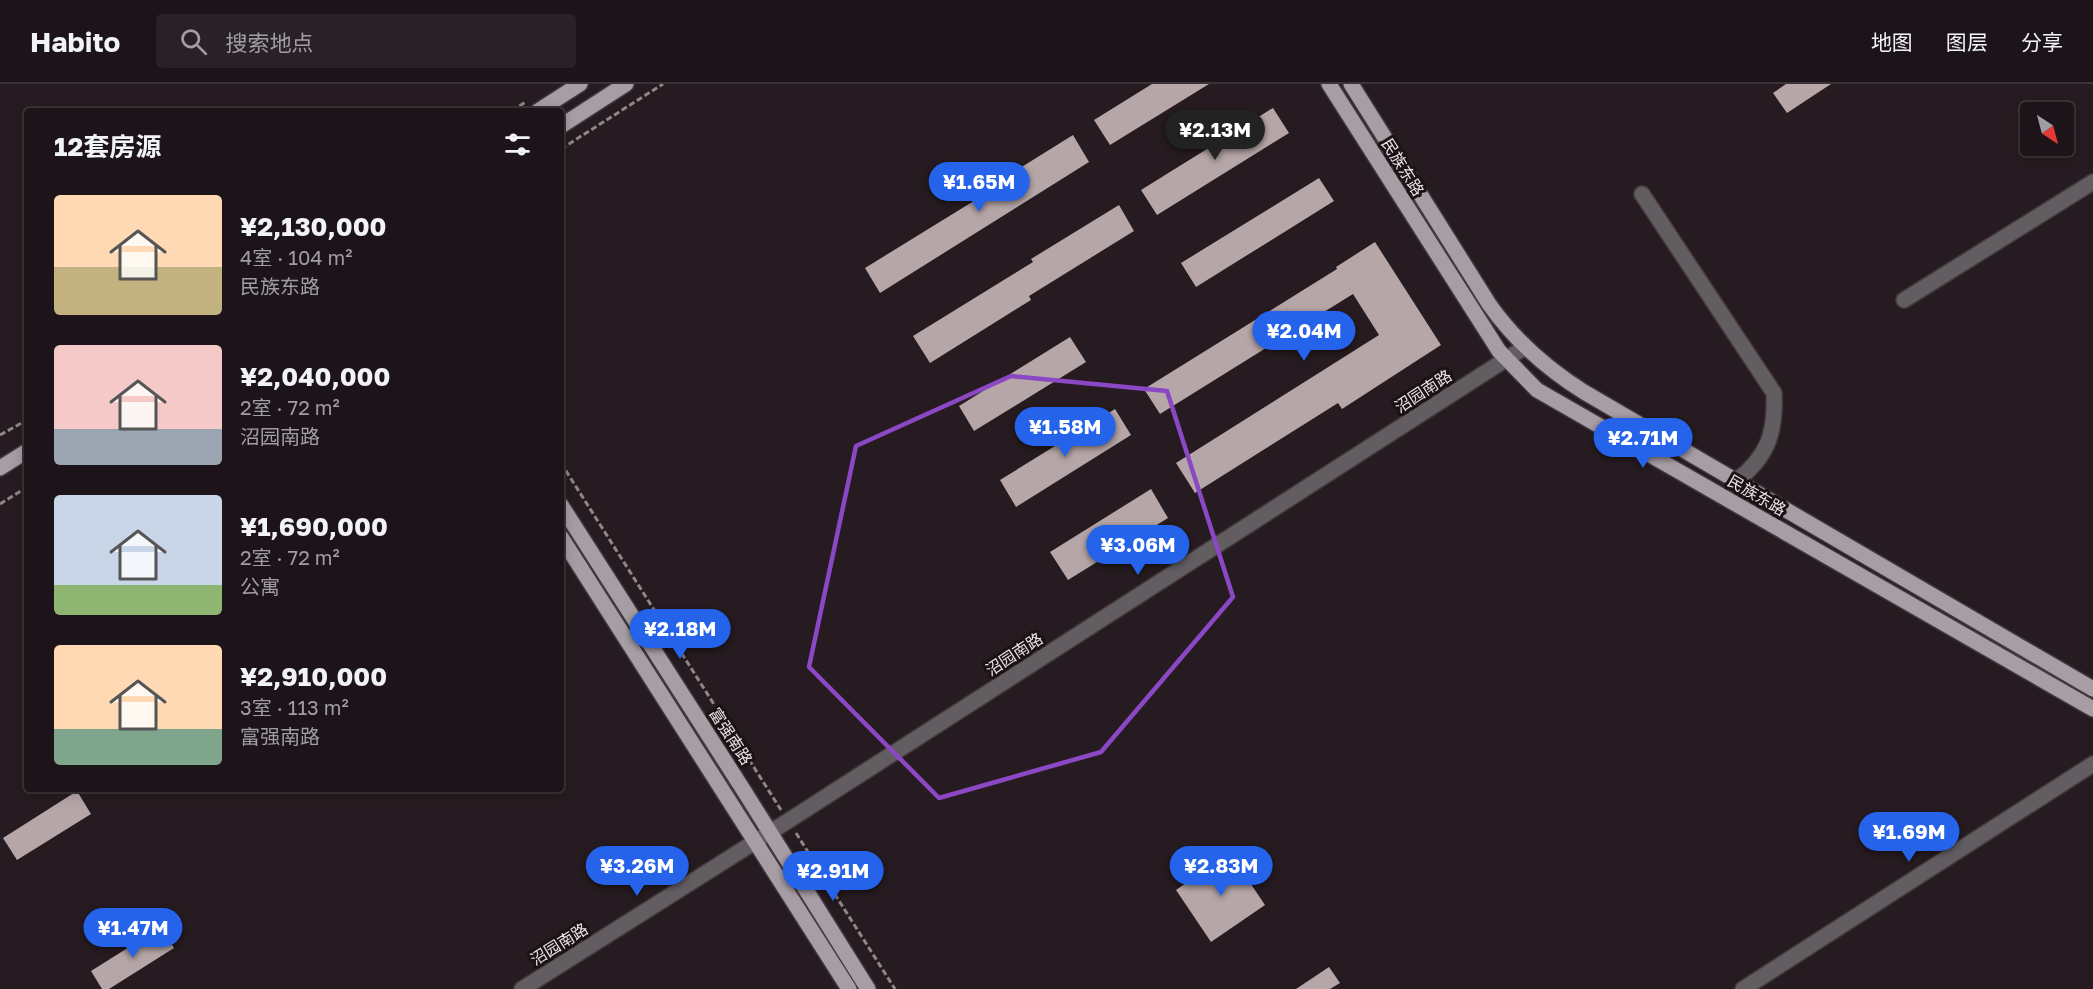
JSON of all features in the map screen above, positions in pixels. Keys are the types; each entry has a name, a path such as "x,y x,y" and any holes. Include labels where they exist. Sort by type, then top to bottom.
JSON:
{"main road":[{"path":"543,108 580,84"},
{"path":"564,124 626,84"},
{"name":"民族东路","path":"1329,84 1494,343 1537,390 2093,709"},
{"name":"民族东路","path":"1351,84 1489,304 1509,330 1544,365 1584,392 2093,689"},
{"path":"0,468 24,453"},
{"name":"富强南路","path":"564,510 868,989"},
{"path":"564,542 849,989"}],"street":[{"path":"1904,300 2093,182"},
{"path":"1642,194 1774,393 1775,413 1769,442 1753,468 1736,481"},
{"name":"沼园南路","path":"522,989 756,842 1525,347"},
{"path":"1743,989 2093,764"}],"path":[{"path":"564,147 663,84"},
{"path":"0,435 24,422"},
{"path":"564,468 895,989"},
{"path":"0,504 24,489"}],"highlighted area":[{"path":"1011,376 1167,391 1233,597 1101,752 939,798 809,667 856,446"}],"building":[{"path":"1152,84 1209,84 1110,145 1094,120"},
{"path":"1786,84 1831,84 1787,113 1773,93"},
{"path":"1273,108 1289,133 1157,215 1141,190"},
{"path":"1073,135 1089,162 880,293 865,268 990,191 988,188"},
{"path":"1319,178 1334,201 1196,287 1181,263"},
{"path":"1119,205 1134,231 1029,296 1031,300 930,363 913,336 1033,262 1031,259"},
{"path":"1375,242 1441,345 1342,409 1338,403 1195,493 1176,463 1379,335 1353,294 1160,414 1144,389 1337,269 1336,267"},
{"path":"1070,337 1086,362 974,431 959,406"},
{"path":"1115,409 1131,435 1016,507 1000,480"},
{"path":"1151,489 1168,518 1068,580 1050,552"},
{"path":"75,792 91,814 17,860 3,838"},
{"path":"1230,853 1265,905 1211,942 1176,890"},
{"path":"161,927 174,948 109,989 102,989 91,971"},
{"path":"1329,967 1340,983 1330,989 1296,989"}]}
